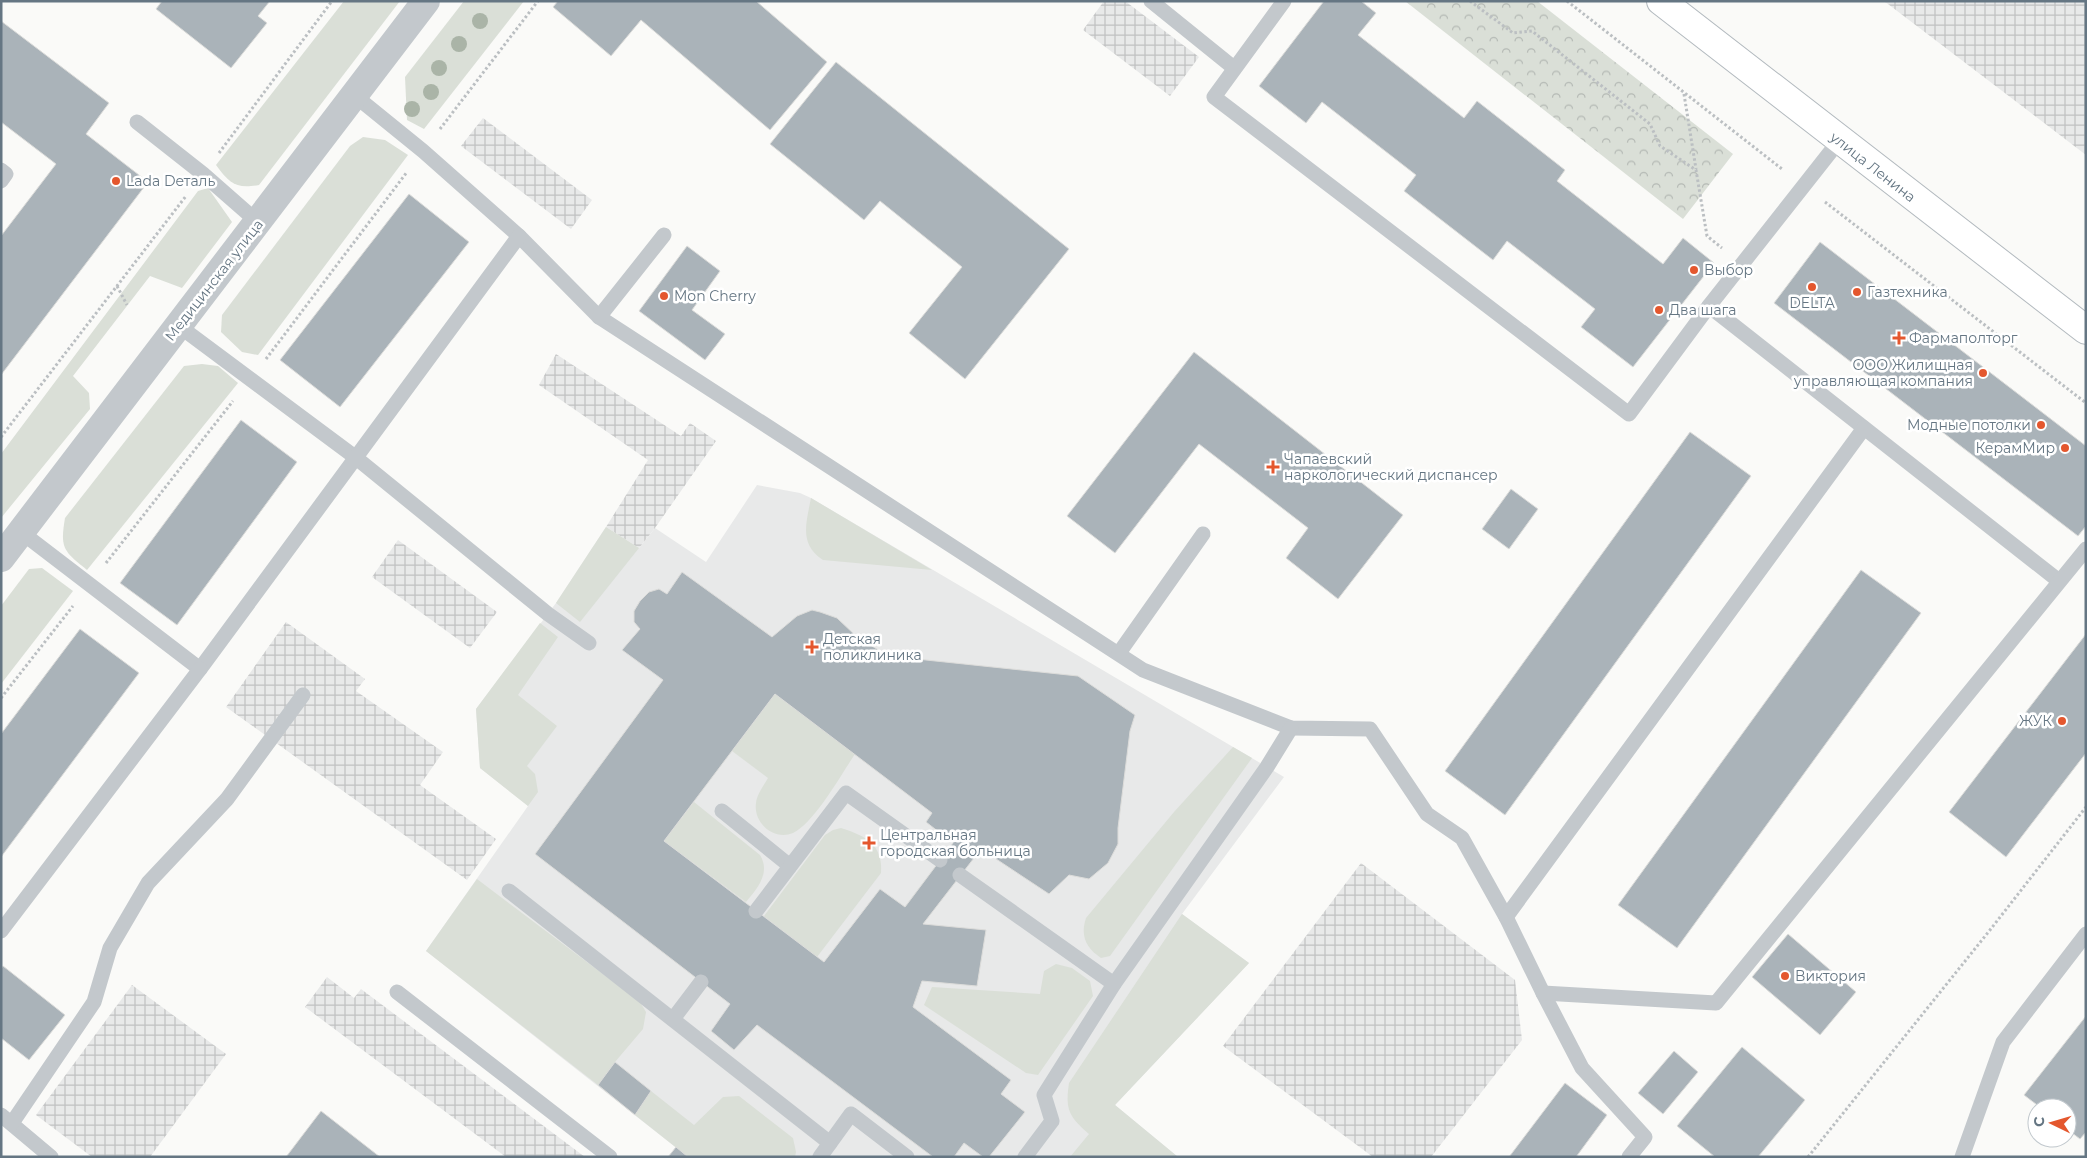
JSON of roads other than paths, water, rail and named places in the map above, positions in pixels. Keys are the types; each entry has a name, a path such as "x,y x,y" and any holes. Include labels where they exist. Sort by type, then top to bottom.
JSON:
{"street":[{"name":"Медицинская улица","path":"2,556 259,223 426,1"},
{"name":"улица Ленина","path":"1661,1 1839,141 2086,330"}],"lane":[{"path":"1151,1 1234,68"},
{"path":"1284,1 1214,97 1630,414 1709,306 1839,141"},
{"path":"354,95 519,236 600,317 1143,670 1292,728 1370,729 1427,814 1462,838 1506,917 1582,1068 1645,1136 1629,1157"},
{"path":"136,122 203,174 259,223"},
{"path":"1,170 6,174 1,180"},
{"path":"600,317 664,235"},
{"path":"1,931 200,669 519,236"},
{"path":"1709,306 2059,581"},
{"path":"179,326 355,457 548,614 589,643"},
{"path":"1506,917 1864,428"},
{"path":"21,532 200,669"},
{"path":"1119,653 1203,534"},
{"path":"1543,993 1716,1003 2086,549"},
{"path":"51,1157 6,1119 94,1002 110,948 148,883 227,799 303,695"},
{"path":"1025,1157 1052,1121 1044,1095 1114,984 1267,767 1292,728"},
{"path":"756,911 846,793 940,860"},
{"path":"722,811 790,866"},
{"path":"960,875 1114,984"},
{"path":"510,891 830,1143"},
{"path":"1962,1157 2003,1042 2086,934"},
{"path":"673,1019 701,982"},
{"path":"398,992 610,1157"},
{"path":"820,1157 851,1114 906,1157"}],"place":[{"name":"Lada Dеталь","path":"116,181"},
{"name":"Выбор","path":"1694,270"},
{"name":"DELTA","path":"1812,287"},
{"name":"Газтехника","path":"1857,292"},
{"name":"Mon Cherry","path":"664,296"},
{"name":"Два шага","path":"1659,310"},
{"name":"Фармаполторг","path":"1899,338"},
{"name":"ООО Жилищная управляющая компания","path":"1983,373"},
{"name":"Модные потолки","path":"2041,425"},
{"name":"КерамМир","path":"2065,448"},
{"name":"Чапаевский наркологический диспансер","path":"1273,467"},
{"name":"Детская поликлиника","path":"812,647"},
{"name":"ЖУК","path":"2062,721"},
{"name":"Центральная городская больница","path":"869,843"},
{"name":"Виктория","path":"1785,976"}]}
